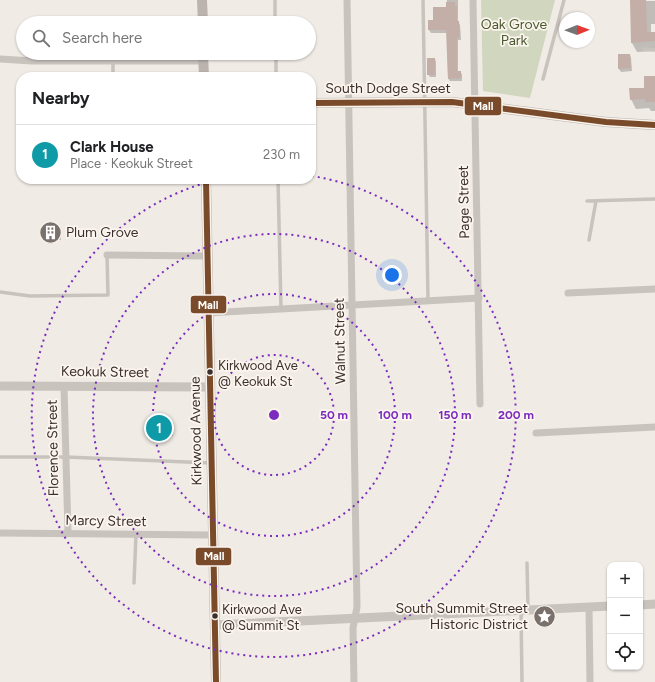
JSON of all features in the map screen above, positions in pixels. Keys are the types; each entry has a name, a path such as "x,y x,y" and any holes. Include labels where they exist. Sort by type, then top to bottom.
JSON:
{"main road":[{"path":"202,0 203,16"},
{"path":"204,60 204,72"},
{"name":"South Dodge Street","path":"316,103 452,102 606,122 655,125"},
{"name":"Kirkwood Avenue","path":"206,184 216,682"}],"street":[{"name":"Walnut Street","path":"347,0 357,607 353,628 354,682"},
{"name":"Page Street","path":"474,0 480,404"},
{"path":"0,59 32,61 136,60"},
{"path":"108,255 207,256"},
{"path":"568,293 655,289"},
{"path":"208,313 479,298"},
{"name":"Keokuk Street","path":"0,386 210,387"},
{"name":"Florence Street","path":"64,386 68,533"},
{"path":"536,433 655,427"},
{"name":"Marcy Street","path":"0,533 212,535"},
{"path":"643,605 655,604"},
{"path":"215,625 607,606"},
{"path":"589,607 590,682"}],"lane":[{"path":"275,0 275,16"},
{"path":"423,0 428,301"},
{"path":"543,79 564,0"},
{"path":"643,50 655,50"},
{"path":"276,60 276,72"},
{"path":"113,61 113,72"},
{"path":"278,184 281,309"},
{"path":"587,201 655,199"},
{"path":"589,240 596,201"},
{"path":"0,292 30,296 108,295 108,255"},
{"path":"0,457 211,463"},
{"path":"134,583 136,534"},
{"path":"522,682 528,563"}],"green space":[{"name":"Oak Grove Park","path":"481,0 555,0 530,98 483,91"}],"building":[{"path":"630,0 646,0 647,32 655,32 655,41 631,43"},
{"path":"446,2 455,2 455,6 457,6 457,21 459,21 460,37 457,38 457,71 461,71 461,78 448,79 446,30 428,30 428,20 433,20 433,7 446,7"},
{"path":"618,54 630,54 631,68 618,69"},
{"path":"427,58 435,58 435,75 427,75"},
{"path":"644,76 655,76 655,102 645,102 645,99 630,100 629,88 644,88"},
{"name":"Plum Grove","path":"43,226 60,226 60,237 43,237"},
{"path":"156,420 171,421 172,433 149,435 147,424 156,424"}],"transit line":[{"name":"Mall","path":"316,103 452,102 606,122 655,125"},
{"name":"Mall","path":"206,184 216,682"}],"place":[{"name":"Plum Grove","path":"51,232"},
{"name":"Kirkwood Ave @ Keokuk St","path":"210,372"},
{"name":"Clark House","path":"159,428"},
{"name":"Kirkwood Ave @ Summit St","path":"215,616"},
{"name":"South Summit Street Historic District","path":"544,616"}]}
